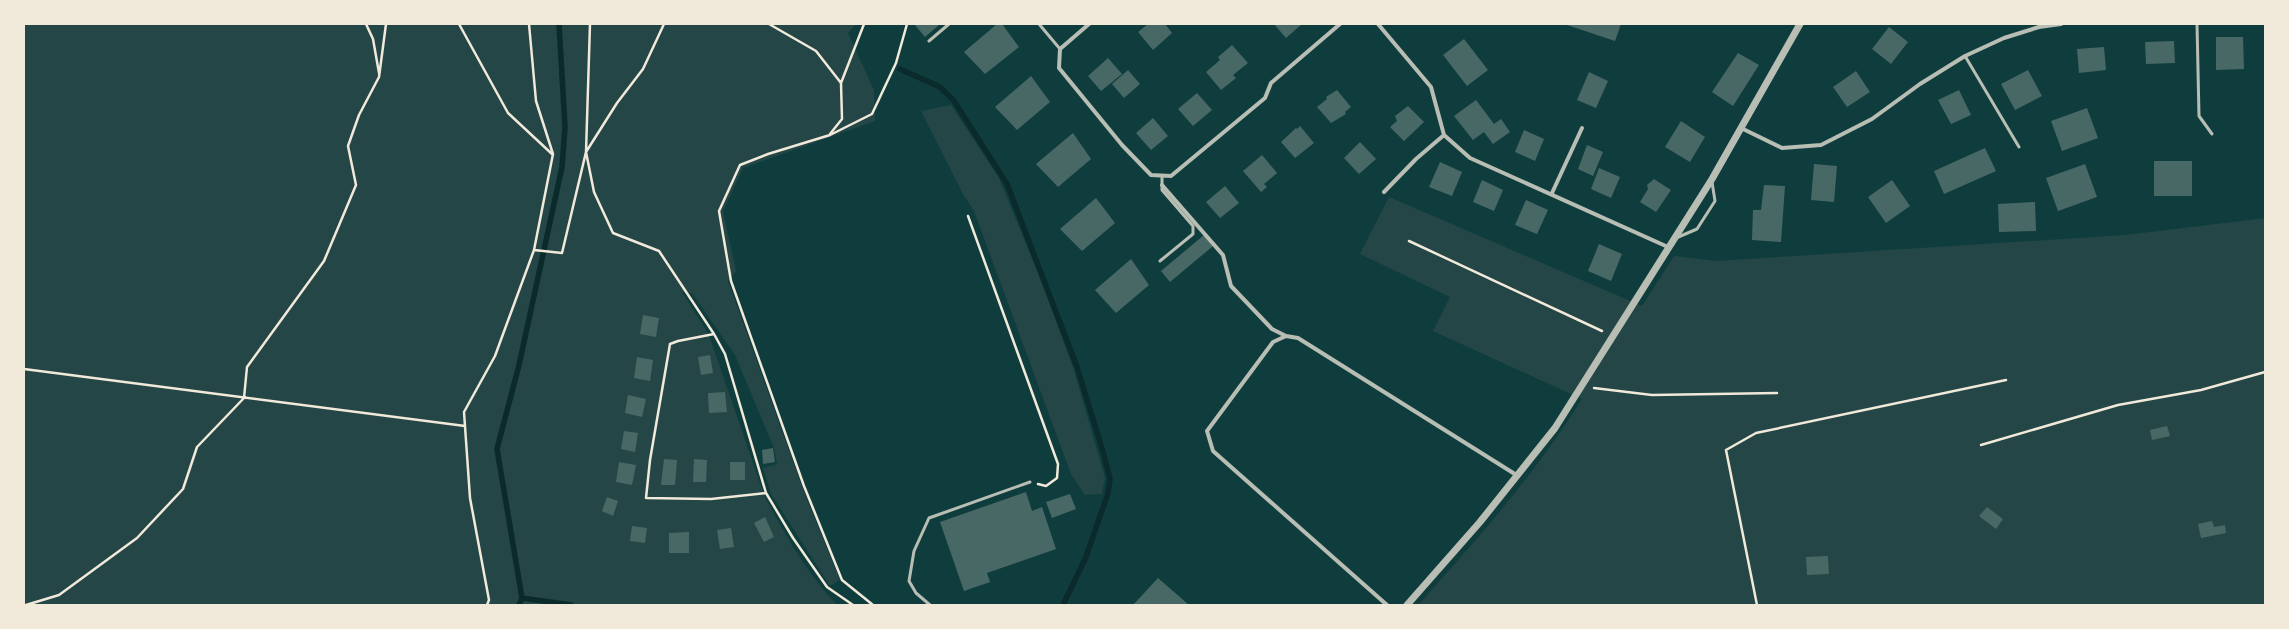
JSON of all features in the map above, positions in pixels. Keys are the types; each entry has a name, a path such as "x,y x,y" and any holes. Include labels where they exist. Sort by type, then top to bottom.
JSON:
{"street":[{"path":"1089,24 1060,49 1059,68 1122,145 1150,175 1162,176 1171,176 1265,98 1271,83 1340,24"},
{"path":"1378,24 1431,87 1444,135 1470,158 1668,247"},
{"path":"1407,605 1518,476 1555,428 1712,179 1800,24"},
{"path":"1741,128 1782,148 1821,144 1872,119 1920,84 1964,56 2011,36 2039,27 2061,24"},
{"path":"1552,194 1582,128"},
{"path":"1384,192 1416,159 1444,135"},
{"path":"1162,184 1223,255 1231,286 1272,329 1286,336 1298,338 1518,476"},
{"path":"1286,336 1273,342 1207,431 1213,451 1387,605"}],"lane":[{"path":"929,41 950,24"},
{"path":"1039,24 1060,49"},
{"path":"2197,24 2199,116 2212,134"},
{"path":"1964,56 2019,147"},
{"path":"1160,261 1193,234 1193,226 1162,190 1162,176"},
{"path":"1673,240 1696,229 1715,201 1712,179"},
{"path":"930,605 916,593 909,581 914,551 930,518 1030,482"}],"path":[{"path":"366,24 373,39 379,77"},
{"path":"26,605 59,595 137,538 183,489 197,447 244,398 247,367 327,254 356,185 348,146 359,115 379,77 386,24"},
{"path":"459,24 508,113 553,154"},
{"path":"487,605 488,600 470,498 464,412 495,356 534,250 553,154 536,101 529,24"},
{"path":"534,250 562,253 586,152 590,24"},
{"path":"664,24 643,69 617,103 586,152 594,192 613,233 659,251 714,334 725,354 766,493 793,538 827,587 853,605"},
{"path":"769,24 816,51 841,83"},
{"path":"830,135 842,119 841,83 864,24"},
{"path":"873,605 842,580 819,525 731,281 719,211 740,165 768,154 830,135 872,114 896,63 907,24"},
{"path":"968,216 1058,464 1057,478 1046,486 1030,482"},
{"path":"1409,241 1613,336"},
{"path":"714,334 670,344 650,460 646,498 711,499 766,493"},
{"path":"24,369 465,426"},
{"path":"1981,445 2118,405 2201,390 2265,372"},
{"path":"1757,605 1726,450 1756,433 2006,380"},
{"path":"1582,385 1652,395 1777,393"}],"shaded area":[{"path":"24,24 856,24 848,33 874,90 875,121 743,168 723,211 736,271 728,281 804,492 840,580 830,586 771,494 763,468 777,464 774,448 735,355 692,293 682,292 709,335 764,495 806,567 837,605 24,605"},
{"path":"951,105 999,178 1042,283 1074,370 1105,478 1102,494 1085,495 1071,474 974,211 963,194 921,111"},
{"path":"1389,197 1642,306 1674,256 1716,261 2126,235 2265,218 2265,605 1418,605 1462,556 1525,480 1564,427 1582,399 1433,331 1450,297 1360,254"}],"building":[{"path":"940,24 925,37 915,25"},
{"path":"997,24 1002,24 1019,47 985,74 964,52"},
{"path":"1148,24 1165,24 1172,33 1153,50 1138,32"},
{"path":"1274,24 1302,24 1286,38"},
{"path":"1564,24 1621,24 1615,41"},
{"path":"1889,27 1908,42 1891,64 1872,49"},
{"path":"2216,37 2243,37 2244,69 2216,70"},
{"path":"1464,39 1488,70 1467,86 1443,55"},
{"path":"2174,41 2175,63 2146,64 2145,42"},
{"path":"1232,45 1248,63 1233,75 1236,78 1221,90 1206,72 1220,60 1218,57"},
{"path":"2104,47 2106,70 2079,73 2077,49"},
{"path":"1738,53 1759,65 1733,106 1712,92"},
{"path":"1108,58 1122,74 1101,91 1088,76"},
{"path":"1128,70 1140,84 1124,98 1112,84"},
{"path":"2028,70 2042,96 2015,110 2001,84"},
{"path":"1856,71 1870,92 1847,107 1833,87"},
{"path":"1589,72 1608,81 1596,108 1577,100"},
{"path":"1031,76 1050,102 1017,130 995,107"},
{"path":"1337,90 1351,107 1345,112 1346,114 1331,123 1317,107 1327,99 1326,97"},
{"path":"1959,90 1971,115 1951,124 1938,100"},
{"path":"1197,93 1212,110 1193,126 1178,109"},
{"path":"1476,100 1494,124 1501,119 1510,132 1493,144 1484,132 1473,140 1454,116"},
{"path":"1408,106 1424,122 1404,141 1390,127 1397,121 1395,116"},
{"path":"2087,108 2098,138 2062,151 2051,121"},
{"path":"1153,118 1168,136 1151,150 1136,133"},
{"path":"1681,121 1705,137 1690,162 1665,147"},
{"path":"1300,126 1314,143 1295,158 1281,142"},
{"path":"1524,130 1544,139 1535,161 1515,152"},
{"path":"1073,133 1091,159 1058,187 1036,164"},
{"path":"1360,142 1376,159 1359,174 1344,158"},
{"path":"1587,145 1603,152 1593,176 1578,169"},
{"path":"1985,148 1996,171 1944,194 1934,171"},
{"path":"1262,155 1277,173 1264,184 1267,187 1261,192 1243,171"},
{"path":"2154,161 2192,161 2192,196 2154,196"},
{"path":"1440,162 1462,172 1452,196 1429,187"},
{"path":"1814,164 1837,166 1834,202 1811,200"},
{"path":"2085,164 2097,197 2058,211 2046,178"},
{"path":"1599,168 1620,177 1611,198 1591,189"},
{"path":"1654,179 1671,190 1656,212 1640,202 1648,189 1647,185"},
{"path":"1482,180 1503,190 1494,211 1473,202"},
{"path":"1892,180 1910,206 1886,223 1868,197"},
{"path":"1764,185 1785,186 1781,242 1752,240 1753,210 1761,210"},
{"path":"1225,186 1239,203 1220,218 1206,202"},
{"path":"1096,198 1115,223 1082,251 1060,229"},
{"path":"1526,200 1548,210 1537,234 1515,225"},
{"path":"2035,202 2036,231 1999,232 1998,204"},
{"path":"1204,235 1213,246 1170,282 1161,271"},
{"path":"1599,244 1622,254 1611,281 1588,271"},
{"path":"1131,259 1149,285 1116,313 1095,290"},
{"path":"643,315 659,318 656,337 640,334"},
{"path":"710,355 713,373 701,375 698,357"},
{"path":"637,357 653,360 650,381 634,378"},
{"path":"725,392 727,412 709,413 708,393"},
{"path":"628,395 646,399 642,417 625,413"},
{"path":"2167,426 2170,436 2152,440 2150,430"},
{"path":"624,431 638,433 635,452 621,449"},
{"path":"773,448 775,462 763,464 762,450"},
{"path":"664,459 677,460 675,485 661,485"},
{"path":"694,459 707,460 706,482 693,482"},
{"path":"619,462 636,465 632,485 616,482"},
{"path":"730,462 745,462 745,480 730,480"},
{"path":"1026,492 1032,511 1042,507 1056,549 987,573 990,582 964,591 940,522"},
{"path":"1070,494 1076,509 1052,518 1046,502"},
{"path":"607,497 618,501 613,516 602,511"},
{"path":"1987,507 2003,519 1996,529 1979,516"},
{"path":"765,517 774,537 764,542 754,523"},
{"path":"2212,521 2214,527 2225,525 2226,533 2201,538 2198,524"},
{"path":"632,526 647,528 645,543 630,541"},
{"path":"731,528 734,547 720,549 717,530"},
{"path":"689,532 689,553 669,553 669,533"},
{"path":"1828,556 1829,574 1807,575 1806,557"},
{"path":"1158,578 1189,605 1133,605"}],"waterway":[{"path":"519,605 522,598 497,449 519,365 562,167 565,127 559,24"},
{"path":"900,69 940,87 954,101 1007,184 1077,367 1103,452 1110,479 1108,493 1086,557 1063,605"},
{"path":"522,598 571,605"}]}
